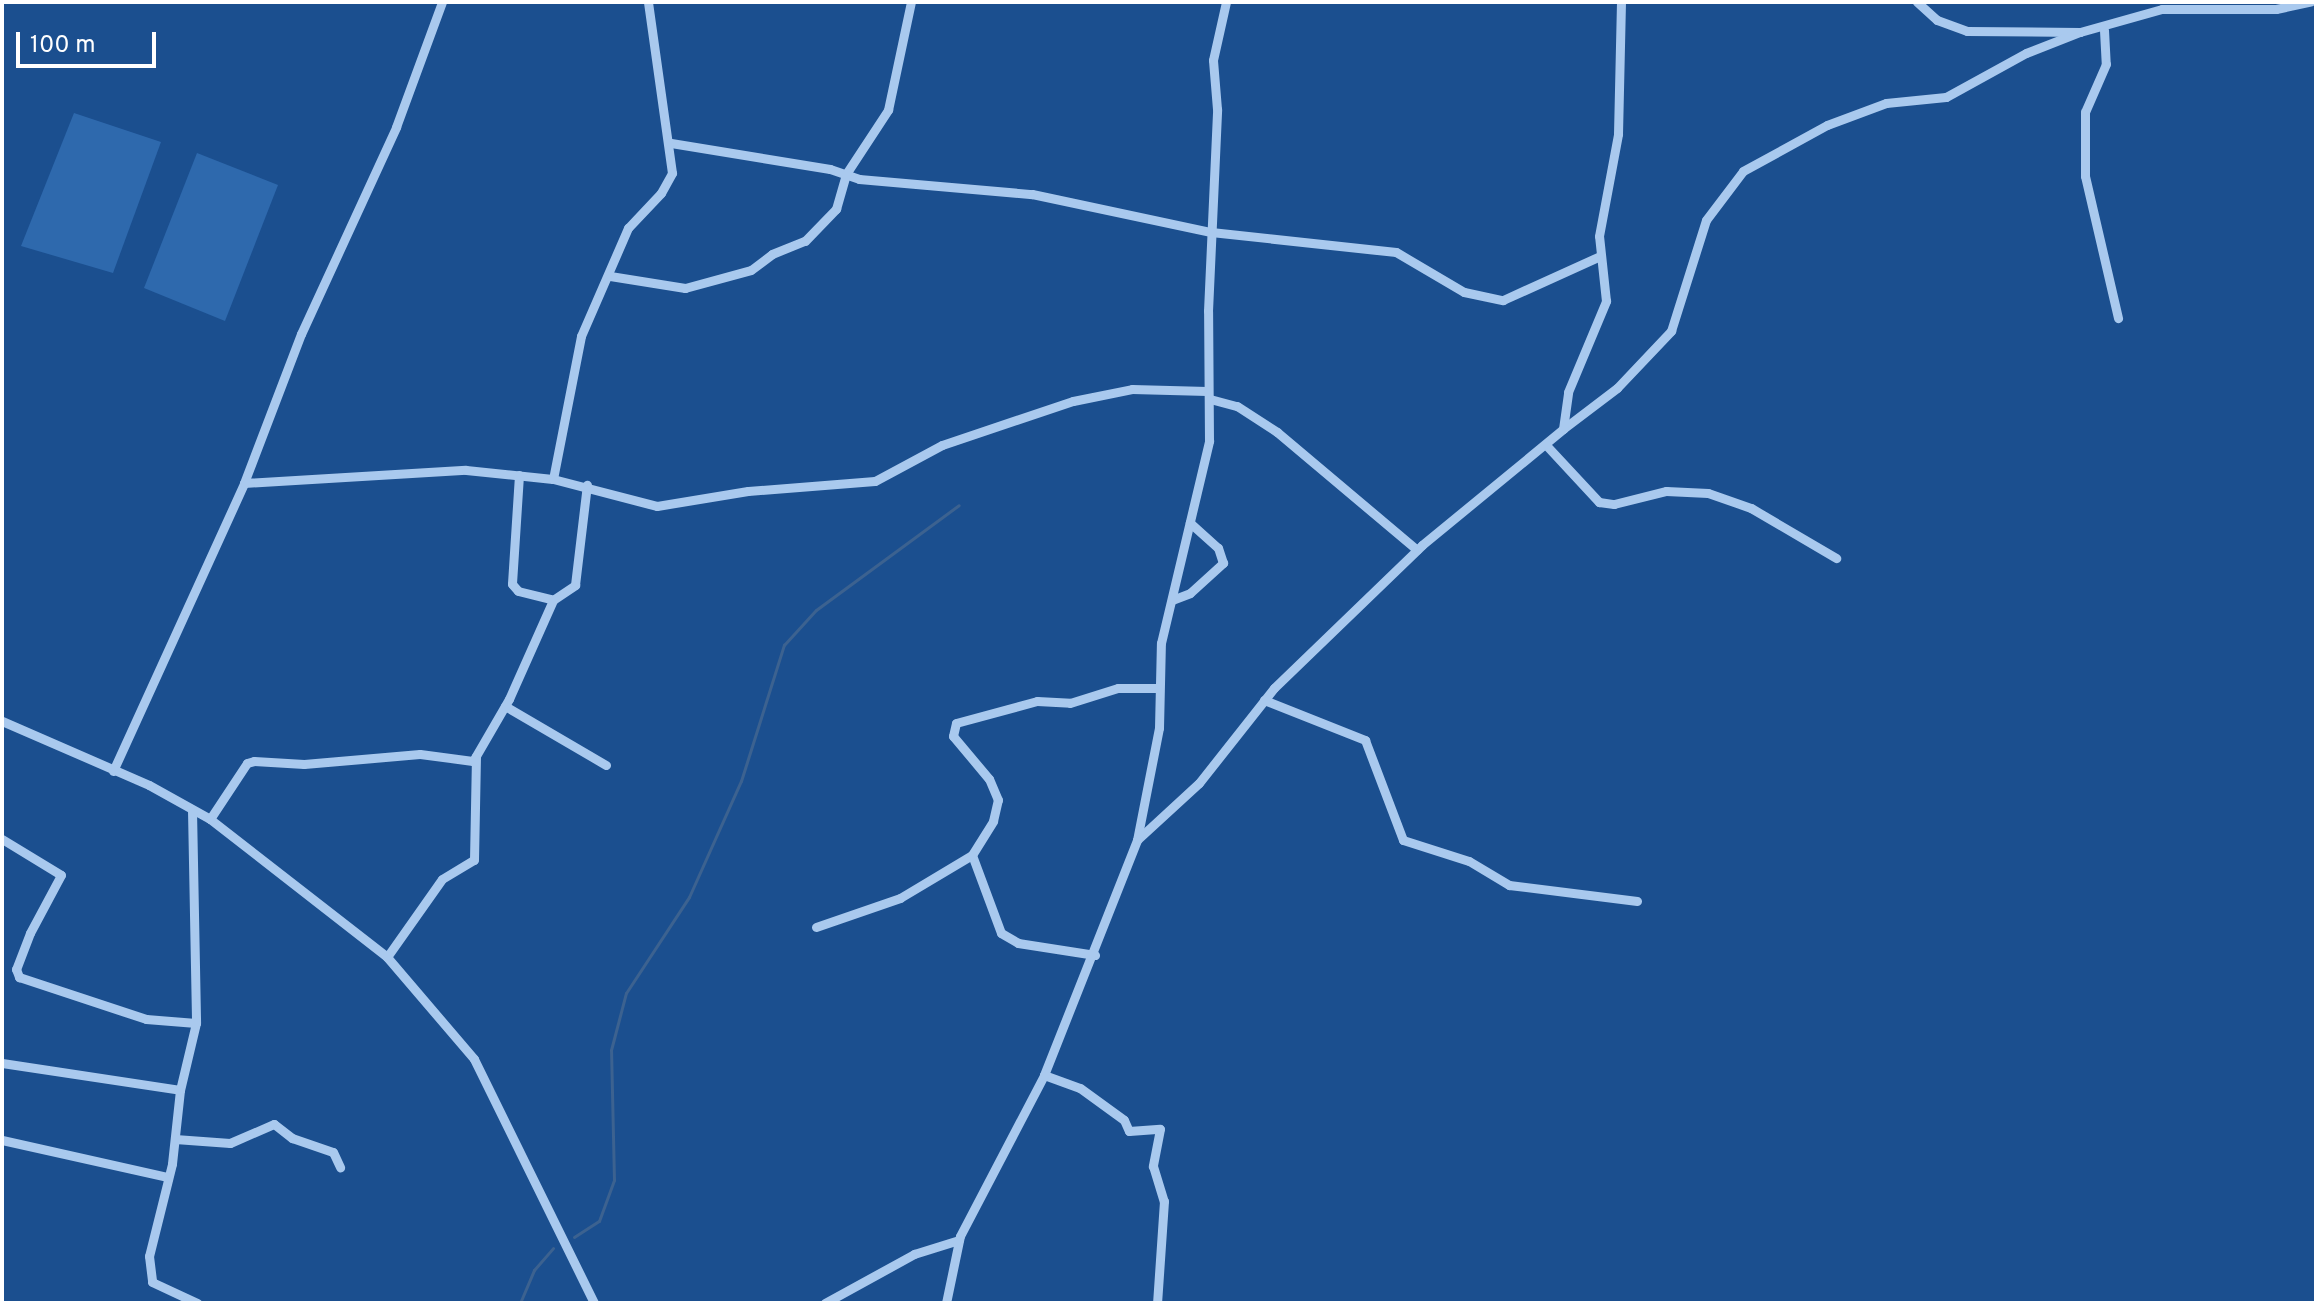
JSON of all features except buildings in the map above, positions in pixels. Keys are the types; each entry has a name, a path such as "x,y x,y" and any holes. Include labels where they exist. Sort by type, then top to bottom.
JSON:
{"street":[{"path":"113,771 244,483 301,334 396,127 442,2"},
{"path":"553,479 581,336 610,276 628,228 661,193 672,173 671,143 648,2"},
{"path":"610,276 685,288 751,270 772,254 805,241 836,209 846,174 879,131 892,102 911,2"},
{"path":"946,1303 959,1240 1044,1075 1095,955 1137,840 1159,728 1161,643 1209,441 1211,232 1217,109 1213,60 1226,2"},
{"path":"1563,429 1568,392 1606,301 1600,226 1611,190 1618,134 1621,2"},
{"path":"1917,2 1937,20 1967,31 2080,32 2104,30 2162,9 2276,9 2310,2"},
{"path":"2104,30 2106,64 2085,112 2085,176 2118,318"},
{"path":"1137,840 1199,783 1264,700 1417,550 1617,388 1671,331 1706,220 1743,171 1827,125 1886,103 1946,97 2026,53 2080,32"},
{"path":"671,143 880,182 1032,194 1211,232 1396,252 1464,292 1503,300 1600,256"},
{"path":"244,483 402,471 519,475 587,485 657,506 748,491 875,481 942,445 1073,401 1132,389 1209,395 1237,406 1277,432 1417,550"},
{"path":"1546,445 1599,502 1614,504 1666,491 1708,493 1751,508 1836,558"},
{"path":"519,475 512,584 518,591 553,600"},
{"path":"210,819 247,763 254,761 304,764 420,754 467,763 476,756 505,706 553,600 575,585 587,485"},
{"path":"1172,600 1200,586 1223,563 1221,552 1190,523"},
{"path":"816,927 900,898 972,855 993,821 998,800 989,779 953,736 956,723 1037,701 1070,703 1118,688 1159,688"},
{"path":"1264,700 1365,740 1403,840 1469,861 1509,885 1637,901"},
{"path":"505,706 606,765"},
{"path":"2,721 210,819 387,957 474,1059 594,1303"},
{"path":"387,957 442,879 474,860 476,756"},
{"path":"192,810 196,1023 180,1090 168,1177 151,1238 150,1275 157,1286 197,1303"},
{"path":"2,839 61,875 30,933 16,969 19,977 146,1019 196,1023"},
{"path":"972,855 1001,933 1018,943 1095,955"},
{"path":"2,1063 180,1090"},
{"path":"1044,1075 1080,1088 1124,1120 1129,1131 1160,1129 1153,1166 1164,1201 1157,1303"},
{"path":"175,1139 230,1143 274,1124 292,1138 333,1152 340,1167"},
{"path":"2,1140 168,1177"},
{"path":"825,1303 914,1254 959,1240"}],"shaded area":[{"path":"74,113 161,142 113,273 21,246"},
{"path":"197,153 278,185 225,321 144,288"}],"waterway":[{"path":"574,1237 599,1221 614,1180 611,1050 626,993 689,897 741,781 784,645 816,610 959,505"},
{"path":"520,1303 534,1270 553,1248"}]}
